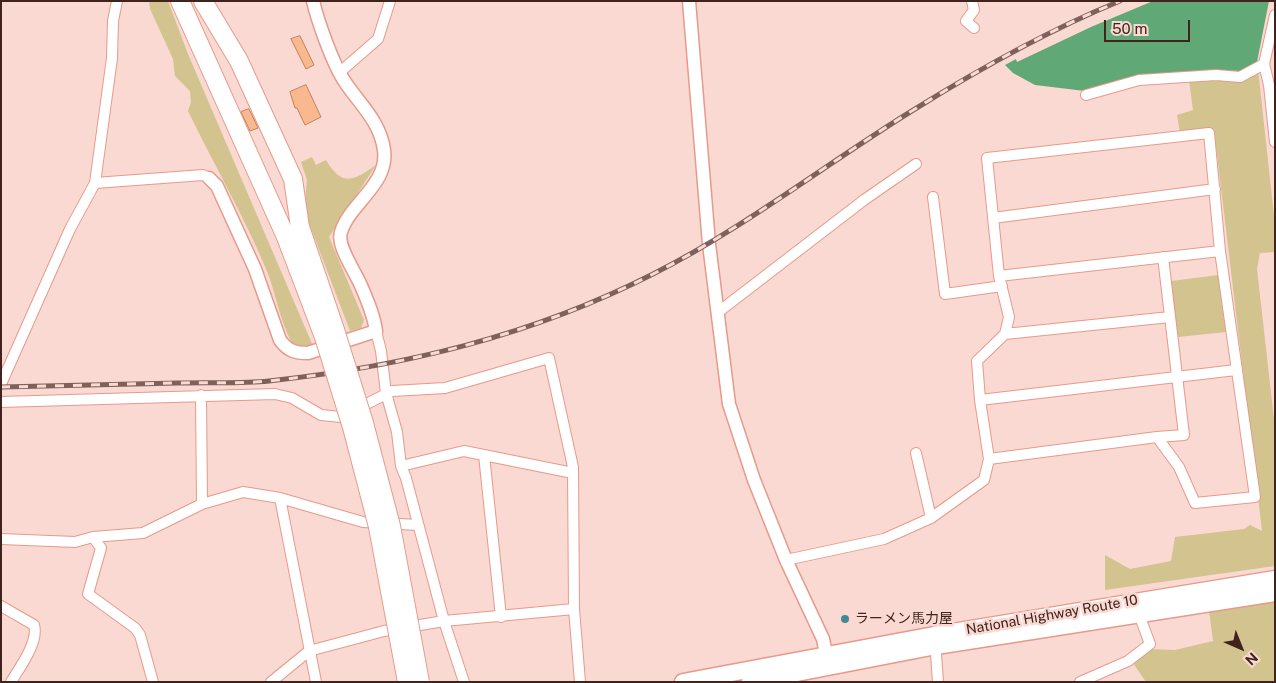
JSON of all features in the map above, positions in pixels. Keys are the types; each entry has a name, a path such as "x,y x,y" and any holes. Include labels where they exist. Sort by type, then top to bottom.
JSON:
{"highway":[{"path":"204,3 239,61 293,179 300,227 330,334 378,527 406,682"},
{"path":"182,5 330,334 364,423 391,526 420,682"},
{"name":"National Highway Route 10","path":"684,682 1137,607 1275,580"},
{"name":"National Highway Route 10","path":"1137,607 1275,593"},
{"name":"National Highway Route 10","path":"750,682 795,677 828,659"}],"street":[{"path":"1,384 70,229 95,184 112,58 113,21 117,1"},
{"path":"313,1 316,14 340,72 354,94 371,113 384,151 384,167 340,233 341,244 362,285 374,319 381,352 386,393 397,432 401,466 406,478 444,621 464,682"},
{"path":"340,72 378,39 390,1"},
{"path":"689,1 717,313 728,404 744,452 786,560 823,639 828,659"},
{"path":"972,1 974,10 966,21 974,28"},
{"path":"1275,15 1264,64 1269,85 1275,142"},
{"path":"1086,95 1139,80 1216,75 1240,77 1264,64"},
{"path":"786,560 884,539 931,518 984,480 990,459 980,400 977,361 1005,334 1009,317 1001,281 987,158 1209,133 1220,251 1255,497 1195,503 1179,467 1156,437"},
{"path":"717,313 864,200 916,164"},
{"path":"95,184 203,175 209,178 217,186 255,269 280,340 287,349 297,353 308,354 376,331"},
{"path":"993,218 1215,189"},
{"path":"933,197 945,294 1001,281 1220,251"},
{"path":"990,459 1184,435 1163,258"},
{"path":"1005,334 1170,317"},
{"path":"1,402 275,394 292,398 321,415 341,417 392,391 445,388 549,358 573,473 574,610 580,682"},
{"path":"980,400 1236,370"},
{"path":"201,395 202,504"},
{"path":"401,466 464,451 573,473"},
{"path":"916,453 931,518"},
{"path":"484,455 502,617"},
{"path":"1,539 75,542 93,537 143,532 202,504 243,492 280,498 363,522 418,525"},
{"path":"280,498 316,682"},
{"path":"93,537 101,548 88,594 135,628 140,635 153,682"},
{"path":"1,606 34,625 36,632 22,664 11,682"},
{"path":"1080,682 1128,661 1150,644 1137,607"},
{"path":"271,682 309,650 444,621 574,610"},
{"path":"417,626 426,682"},
{"path":"397,630 406,682"},
{"path":"935,641 938,682"}],"shaded area":[{"path":"149,1 168,1 188,54 313,346 297,347 292,343 284,326 267,271 239,210 188,111 191,102 190,91 175,76 173,59 150,9"},
{"path":"1153,1 1269,1 1257,62 1240,71 1213,70 1138,75 1085,91 1035,85 1013,73 1005,65 1016,59 1017,62 1091,27"},
{"path":"1258,69 1275,225 1275,252 1260,253 1257,269 1275,428 1275,566 1105,590 1105,555 1130,569 1171,561 1175,537 1244,529 1250,525 1262,531 1214,129 1180,132 1177,115 1193,110 1189,80"},
{"path":"312,157 316,165 326,160 338,175 349,179 362,174 376,165 329,237 364,320 361,328 350,331 304,210 307,180 301,162"},
{"path":"1219,275 1226,332 1178,337 1171,281"},
{"path":"1275,602 1275,682 1146,682 1131,660 1148,649 1175,650 1213,641 1209,611"}],"building":[{"path":"300,36 314,65 306,69 291,39"},
{"path":"306,85 321,117 305,125 297,108 295,108 290,92"},
{"path":"249,109 258,128 250,131 241,112"}],"railway":[{"path":"1,387 246,382 320,375 418,357 514,331 561,315 607,296 687,256 754,215 882,130 965,79 1041,37 1120,1"}],"place":[{"name":"ラーメン馬力屋","path":"845,619"}]}
